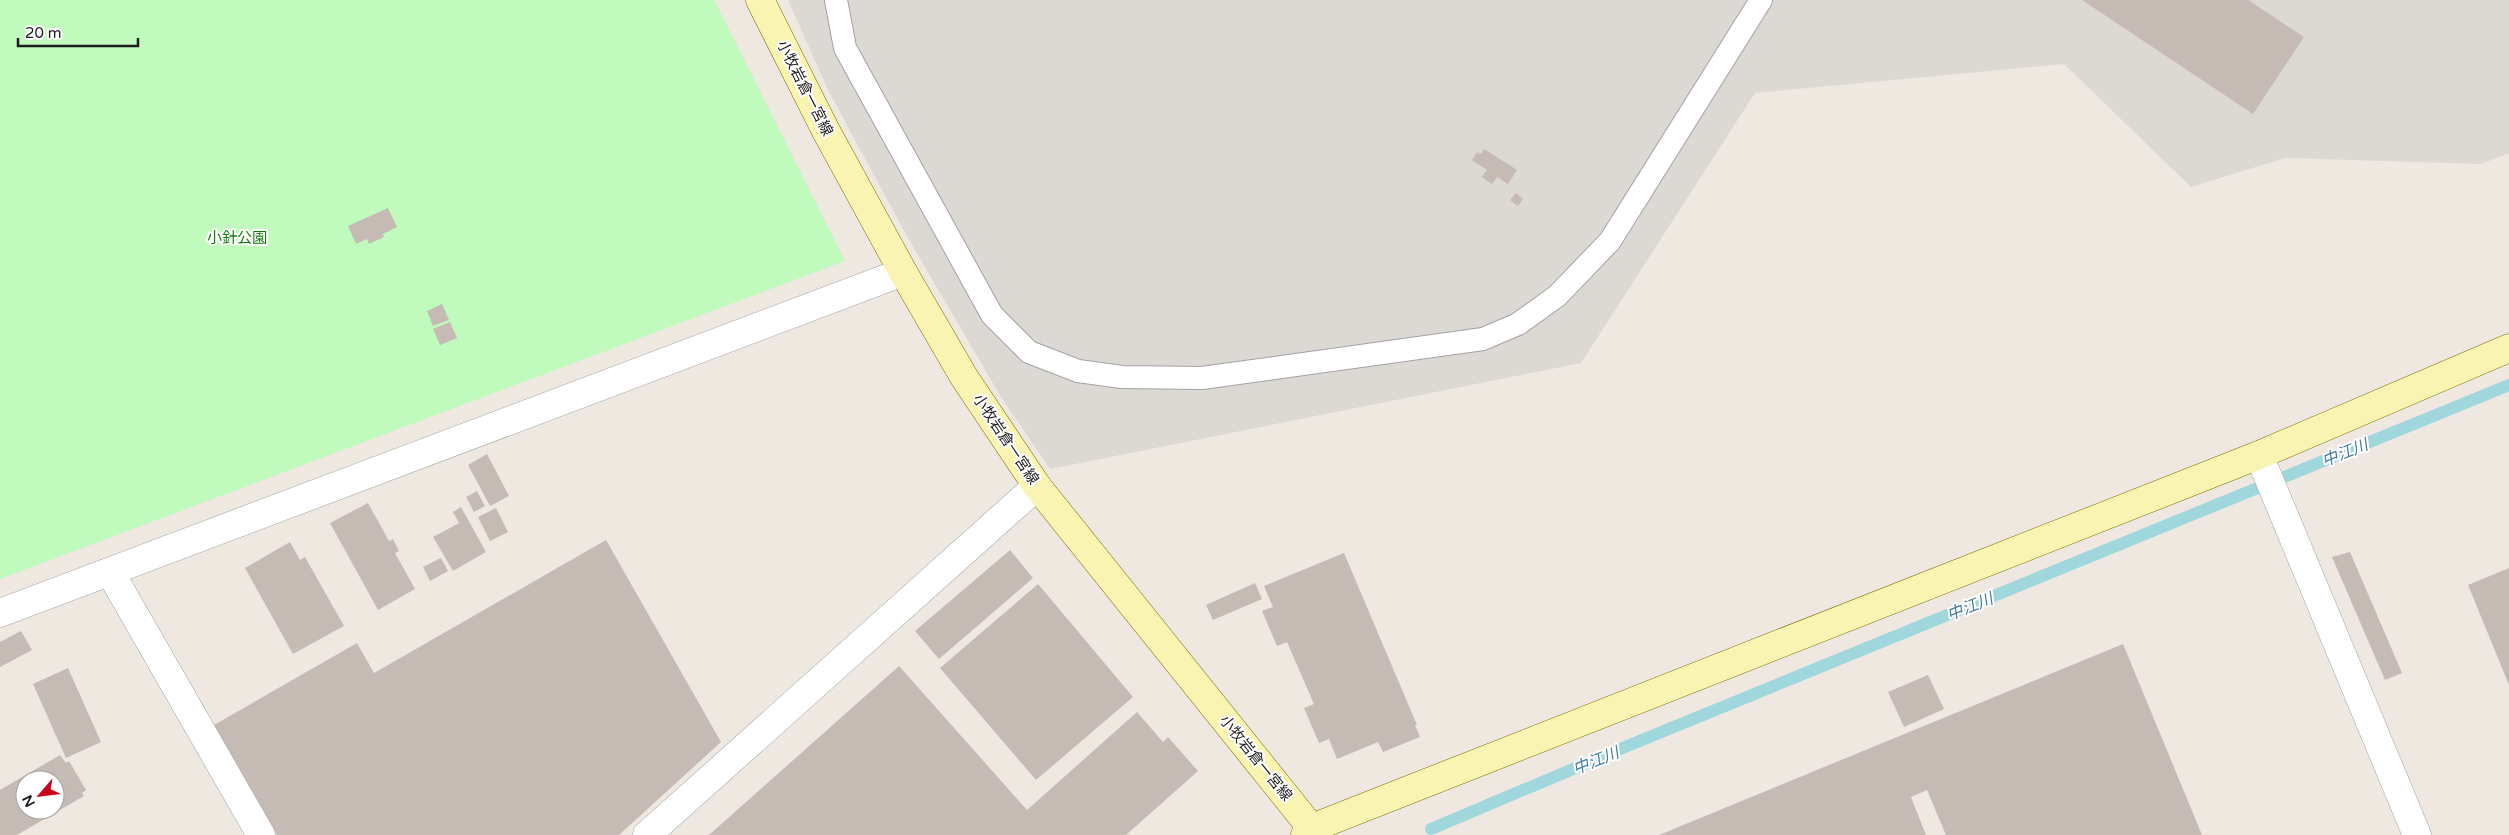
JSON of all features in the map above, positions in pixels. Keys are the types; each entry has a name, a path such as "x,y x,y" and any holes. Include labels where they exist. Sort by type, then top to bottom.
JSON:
{"street":[{"name":"小牧岩倉一宮線","path":"760,0 826,131 903,272 964,377 1038,486 1311,833"},
{"path":"0,613 903,272"},
{"path":"1311,833 2260,457 2509,348"},
{"path":"2260,457 2417,835"},
{"path":"647,835 1038,486"},
{"path":"110,572 261,835"}],"lane":[{"path":"836,0 846,48 992,315 1030,352 1078,371 1122,377 1202,378 1483,339 1518,324 1557,296 1610,241 1761,0"}],"shaded area":[{"path":"788,0 2509,0 2509,153 2481,164 2285,158 2191,187 2064,64 1755,93 1581,363 1050,469 1001,397 908,238 829,92"}],"green space":[{"name":"小針公園","path":"0,0 714,0 845,261 0,579"}],"building":[{"path":"2082,0 2248,0 2304,37 2253,114"},
{"path":"1484,149 1517,170 1508,184 1497,177 1492,184 1482,177 1487,170 1472,160 1477,152 1481,154"},
{"path":"1516,193 1523,199 1518,206 1510,200"},
{"path":"388,208 397,227 383,234 384,237 369,244 367,239 356,244 348,226"},
{"path":"442,304 449,320 433,326 427,311"},
{"path":"450,322 457,338 440,345 433,329"},
{"path":"487,454 509,496 490,506 468,465"},
{"path":"477,491 485,506 474,512 466,497"},
{"path":"368,503 389,541 393,539 399,551 395,553 415,589 378,610 330,523"},
{"path":"461,507 486,552 453,571 433,537 459,523 453,512"},
{"path":"496,508 508,532 490,541 478,517"},
{"path":"606,540 721,742 619,835 277,835 214,725 357,643 374,673"},
{"path":"290,542 300,560 305,557 344,626 293,654 245,568"},
{"path":"1010,550 1033,578 939,659 915,631"},
{"path":"2350,552 2402,673 2385,680 2332,557"},
{"path":"1344,553 1417,725 1415,725 1420,737 1383,752 1378,742 1337,759 1329,739 1319,743 1304,708 1314,704 1287,642 1277,646 1262,611 1273,607 1264,586"},
{"path":"441,558 448,571 430,581 423,567"},
{"path":"2509,568 2509,685 2468,585"},
{"path":"1255,583 1262,599 1213,620 1206,605"},
{"path":"1038,584 1133,697 1036,780 940,668"},
{"path":"21,631 32,650 0,667 0,642"},
{"path":"2123,644 2202,835 1946,835 1927,790 1911,797 1926,835 1659,835"},
{"path":"899,666 1027,810 1137,712 1163,742 1168,737 1198,771 1126,835 709,835"},
{"path":"68,668 101,742 66,758 33,684"},
{"path":"1928,675 1944,709 1904,727 1888,692"},
{"path":"60,755 66,763 69,761 86,790 82,793 84,796 65,807 65,770 34,770"},
{"path":"15,781 15,820 43,820 17,835 0,835 0,790"}],"waterway":[{"name":"中江川","path":"1431,829 1625,747 2509,385"}]}
